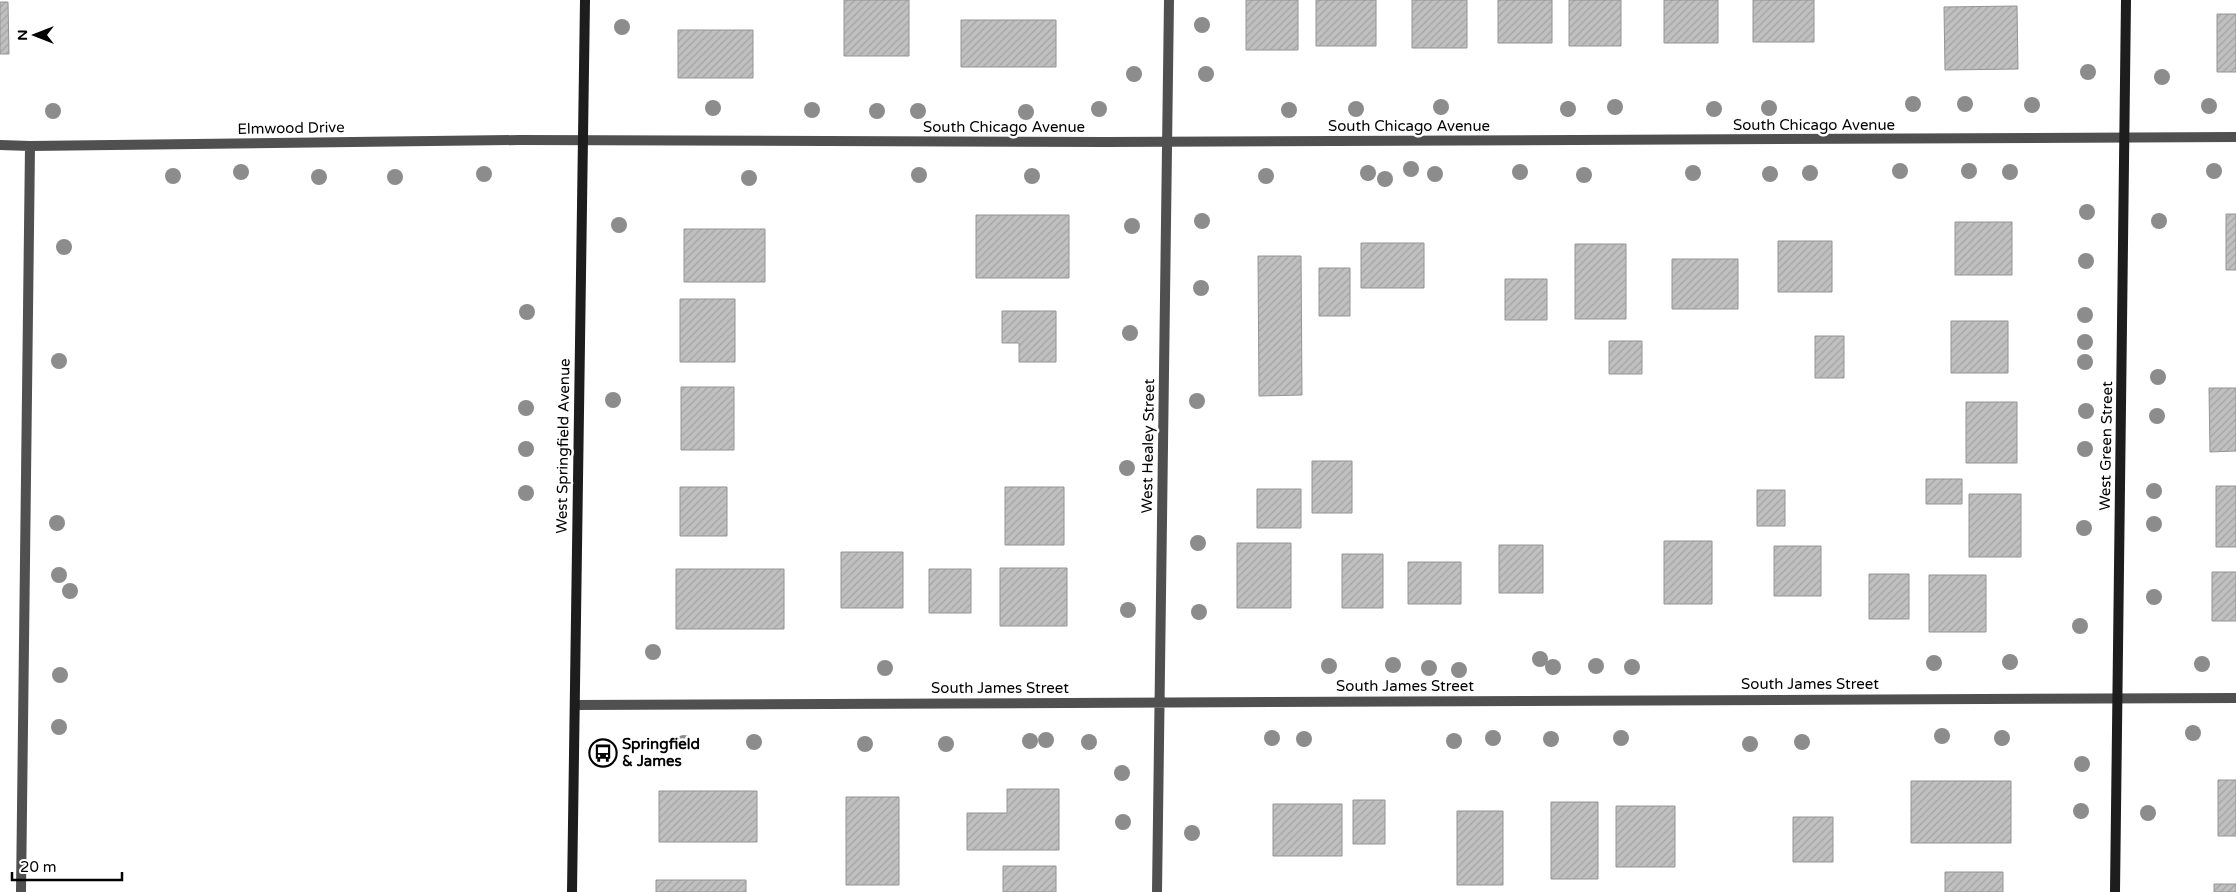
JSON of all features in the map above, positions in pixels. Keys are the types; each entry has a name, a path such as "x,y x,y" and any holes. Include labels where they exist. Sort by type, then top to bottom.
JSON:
{"main road":[{"name":"West Springfield Avenue","path":"572,892 585,0"},
{"name":"West Green Street","path":"2115,892 2126,0"}],"street":[{"name":"West Healey Street","path":"1157,892 1169,0"},
{"name":"South Chicago Avenue","path":"582,140 1167,141 2236,137"},
{"name":"Elmwood Drive","path":"0,145 582,140"},
{"path":"21,892 30,146"},
{"name":"South James Street","path":"575,705 2236,698"}],"building":[{"path":"844,0 909,0 909,56 844,56"},
{"path":"1246,0 1298,0 1298,50 1246,50"},
{"path":"1316,0 1376,0 1376,46 1316,46"},
{"path":"1412,0 1467,0 1467,48 1412,48"},
{"path":"1498,0 1552,0 1552,43 1498,43"},
{"path":"1569,0 1621,0 1621,46 1569,46"},
{"path":"1664,0 1718,0 1718,43 1664,43"},
{"path":"1753,0 1814,0 1814,42 1753,42"},
{"path":"0,2 8,2 9,54 0,54"},
{"path":"2017,6 2018,69 1945,70 1944,7"},
{"path":"2217,14 2236,14 2236,72 2217,72"},
{"path":"961,20 1056,20 1056,67 961,67"},
{"path":"678,30 753,30 753,78 678,78"},
{"path":"2226,214 2236,214 2236,270 2226,270"},
{"path":"976,215 1069,215 1069,278 976,278"},
{"path":"1955,222 2012,222 2012,275 1955,275"},
{"path":"684,229 765,229 765,282 684,282"},
{"path":"1778,241 1832,241 1832,292 1778,292"},
{"path":"1361,243 1424,243 1424,288 1361,288"},
{"path":"1575,244 1626,244 1626,319 1575,319"},
{"path":"1258,256 1301,256 1302,395 1259,396"},
{"path":"1672,259 1738,259 1738,309 1672,309"},
{"path":"1319,268 1350,268 1350,316 1319,316"},
{"path":"1505,279 1547,279 1547,320 1505,320"},
{"path":"680,299 735,299 735,362 680,362"},
{"path":"1002,311 1056,311 1056,362 1019,362 1019,343 1002,343"},
{"path":"1951,321 2008,321 2008,373 1951,373"},
{"path":"1815,336 1844,336 1844,378 1815,378"},
{"path":"1609,341 1642,341 1642,374 1609,374"},
{"path":"681,387 734,387 734,450 681,450"},
{"path":"2209,388 2236,388 2236,451 2210,452"},
{"path":"1966,402 2017,402 2017,463 1966,463"},
{"path":"1312,461 1352,461 1352,513 1312,513"},
{"path":"1926,479 1962,479 1962,504 1926,504"},
{"path":"2216,486 2236,486 2236,547 2216,547"},
{"path":"680,487 727,487 727,536 680,536"},
{"path":"1005,487 1064,487 1064,545 1005,545"},
{"path":"1257,489 1301,489 1301,528 1257,528"},
{"path":"1757,490 1785,490 1785,526 1757,526"},
{"path":"1969,494 2021,494 2021,557 1969,557"},
{"path":"1664,541 1712,541 1712,604 1664,604"},
{"path":"1237,543 1291,543 1291,608 1237,608"},
{"path":"1499,545 1543,545 1543,593 1499,593"},
{"path":"1774,546 1821,546 1821,596 1774,596"},
{"path":"841,552 903,552 903,608 841,608"},
{"path":"1342,554 1383,554 1383,608 1342,608"},
{"path":"1408,562 1461,562 1461,604 1408,604"},
{"path":"1000,568 1067,568 1067,626 1000,626"},
{"path":"676,569 784,569 784,629 676,629"},
{"path":"929,569 971,569 971,613 929,613"},
{"path":"2212,572 2236,572 2236,621 2212,621"},
{"path":"1869,574 1909,574 1909,619 1869,619"},
{"path":"1929,575 1986,575 1986,632 1929,632"},
{"path":"2218,780 2236,780 2236,836 2218,836"},
{"path":"1911,781 2011,781 2011,843 1911,843"},
{"path":"1007,789 1059,789 1059,850 967,850 967,813 1007,813"},
{"path":"659,791 757,791 757,842 659,842"},
{"path":"846,797 899,797 899,885 846,885"},
{"path":"1353,800 1385,800 1385,844 1353,844"},
{"path":"1551,802 1598,802 1598,879 1551,879"},
{"path":"1273,804 1342,804 1342,856 1273,856"},
{"path":"1616,806 1675,806 1675,867 1616,867"},
{"path":"1457,811 1503,811 1503,885 1457,885"},
{"path":"1793,817 1833,817 1833,862 1793,862"},
{"path":"1003,866 1056,866 1056,892 1003,892"},
{"path":"1945,872 2003,872 2003,892 1945,892"},
{"path":"656,880 746,880 746,892 656,892"},
{"path":"2214,884 2236,884 2236,892 2214,892"}],"place":[{"name":"Springfield & James","path":"603,753"}]}
